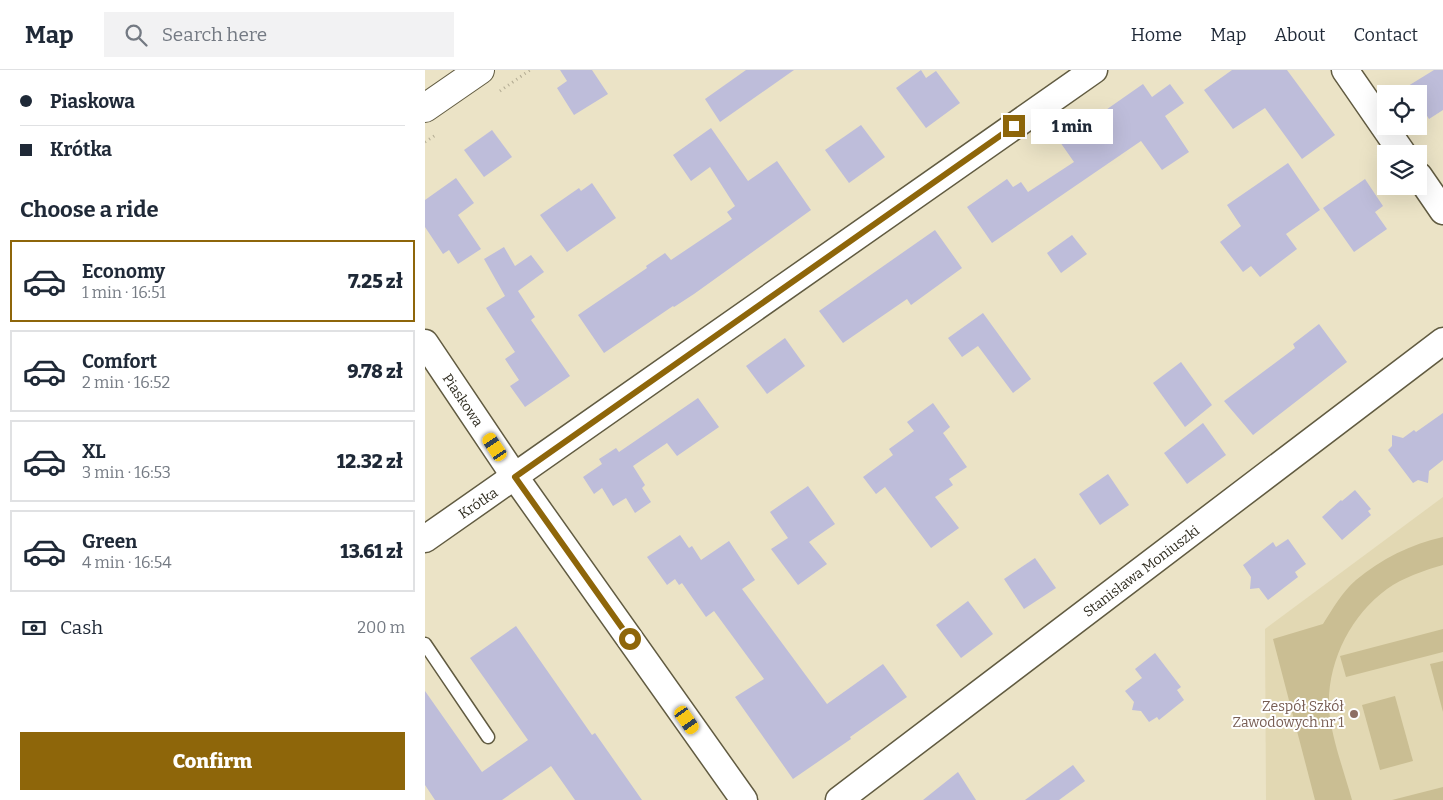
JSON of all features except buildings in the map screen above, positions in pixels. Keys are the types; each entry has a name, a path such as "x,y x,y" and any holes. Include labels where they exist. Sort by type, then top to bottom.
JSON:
{"street":[{"path":"425,108 480,70"},
{"name":"Krótka","path":"425,539 1095,70"},
{"path":"1345,70 1397,145"},
{"path":"1427,188 1443,211"},
{"name":"Stanisława Moniuszki","path":"839,800 1443,341"},
{"name":"Piaskowa","path":"425,343 515,477 744,800"}],"lane":[{"path":"425,644 488,737"}],"shaded area":[{"name":"Zespół Szkół Zawodowych nr 1","path":"1443,497 1443,800 1266,800 1265,629"},
{"path":"1443,537 1443,565 1400,581 1387,589 1362,612 1344,641 1332,674 1329,708 1335,742 1352,800 1315,800 1273,639 1323,624 1346,590 1366,572 1408,548"},
{"path":"1443,629 1443,652 1346,677 1340,656"},
{"path":"1443,661 1443,712 1430,664"},
{"path":"1395,696 1413,761 1380,770 1362,705"},
{"path":"1443,787 1443,800 1392,800"}],"place":[{"name":"Zespół Szkół Zawodowych nr 1","path":"1354,714"}],"route":[{"path":"630,639 515,477 1014,126"}]}
